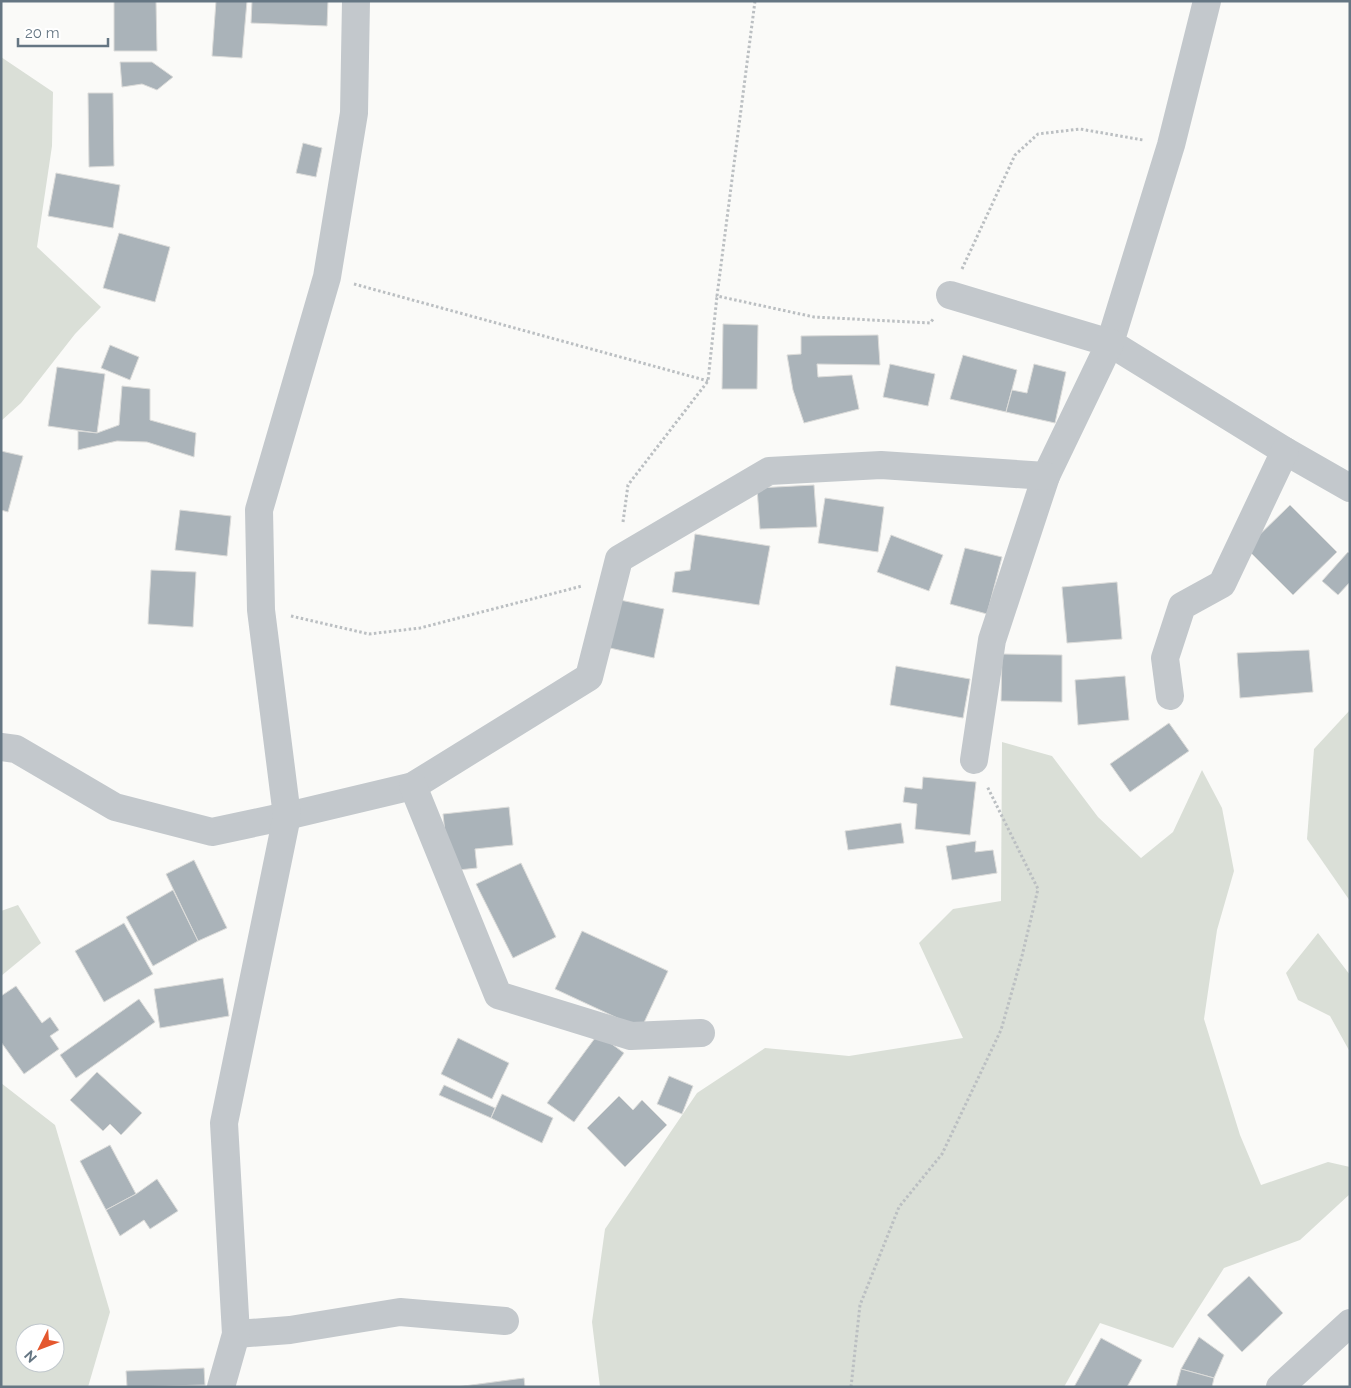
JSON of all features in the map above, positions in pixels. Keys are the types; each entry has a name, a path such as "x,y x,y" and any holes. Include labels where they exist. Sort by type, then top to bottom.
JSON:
{"street":[{"path":"221,1387 236,1334 224,1123 287,816 261,610 259,510 327,277 354,113 356,1"},
{"path":"974,760 992,640 1046,476 1110,344 1171,145 1207,1"},
{"path":"950,295 1110,344 1285,451 1350,488"},
{"path":"1170,696 1165,658 1182,606 1222,584 1285,451"},
{"path":"1,747 16,749 115,807 212,832 413,786 589,677 619,559 769,471 881,465 1046,476"},
{"path":"413,786 498,996 631,1036 701,1033"},
{"path":"236,1334 290,1330 400,1312 505,1321"},
{"path":"1280,1387 1350,1323"}],"path":[{"path":"619,559 628,485 708,381 717,296 755,1"},
{"path":"717,296 814,317 930,323 950,295 1015,155 1038,134 1080,129 1171,145"},
{"path":"327,277 708,381"},
{"path":"261,610 370,634 420,628 585,585"},
{"path":"851,1387 860,1305 898,1207 942,1154 1001,1030 1038,890 974,760"}],"shaded area":[{"path":"1,57 53,92 52,146 37,247 101,307 75,334 21,403 1,421"},
{"path":"1350,710 1350,901 1307,839 1314,749"},
{"path":"1002,742 1052,756 1098,817 1141,858 1173,832 1202,770 1222,808 1234,871 1217,930 1204,1019 1240,1135 1261,1185 1328,1162 1350,1167 1350,1194 1300,1240 1224,1268 1173,1348 1100,1323 1064,1387 600,1387 592,1322 605,1229 697,1093 765,1048 849,1056 963,1038 919,943 953,909 1001,901"},
{"path":"18,905 41,943 1,976 1,911"},
{"path":"1318,933 1350,975 1350,1052 1330,1016 1298,1000 1286,973"},
{"path":"1,1083 55,1125 110,1312 88,1387 1,1387"}],"building":[{"path":"114,1 156,1 157,51 114,51"},
{"path":"216,1 247,1 242,58 212,56"},
{"path":"252,1 328,1 327,26 251,23"},
{"path":"120,62 152,62 173,77 157,90 142,84 122,87"},
{"path":"88,93 113,93 114,166 89,167"},
{"path":"303,143 322,148 316,177 296,173"},
{"path":"56,173 120,185 113,228 48,216"},
{"path":"119,233 170,247 155,302 103,288"},
{"path":"723,324 758,325 757,389 722,389"},
{"path":"878,335 880,365 817,364 818,377 852,375 859,409 804,423 793,390 787,355 801,354 801,336"},
{"path":"110,345 139,357 130,380 101,368"},
{"path":"963,355 1017,370 1006,412 950,399"},
{"path":"890,364 935,374 928,406 883,397"},
{"path":"1034,364 1066,372 1055,423 1006,412 1012,390 1027,393"},
{"path":"57,367 105,374 97,433 48,426"},
{"path":"122,386 150,389 150,420 196,433 194,457 147,442 117,441 78,450 78,431 97,433 119,425"},
{"path":"1,451 23,456 8,512 1,510"},
{"path":"814,485 817,527 760,529 757,488"},
{"path":"825,498 884,507 878,552 818,543"},
{"path":"1290,505 1337,552 1293,595 1246,548"},
{"path":"180,510 231,516 227,556 175,550"},
{"path":"695,534 770,546 759,605 672,592 675,572 690,570"},
{"path":"891,535 943,555 929,591 877,572"},
{"path":"965,548 1002,557 987,614 950,604"},
{"path":"1348,552 1350,554 1350,582 1338,595 1322,581"},
{"path":"151,570 196,572 193,627 148,624"},
{"path":"1117,582 1122,639 1067,643 1062,587"},
{"path":"620,600 664,609 654,658 610,648"},
{"path":"1309,650 1313,692 1240,698 1237,653"},
{"path":"1002,654 1062,655 1062,702 1001,701"},
{"path":"896,666 970,679 963,718 890,705"},
{"path":"1125,676 1129,720 1078,725 1075,680"},
{"path":"1169,723 1189,751 1130,792 1110,764"},
{"path":"923,777 976,782 970,835 915,829 917,804 903,802 905,787 922,789"},
{"path":"509,807 513,845 475,849 477,868 449,871 443,814"},
{"path":"901,823 904,843 848,850 845,831"},
{"path":"976,841 975,852 993,850 997,873 952,880 946,846"},
{"path":"194,860 227,928 198,941 166,874"},
{"path":"521,863 556,937 513,958 476,884"},
{"path":"173,890 198,941 153,966 126,917"},
{"path":"124,923 153,974 104,1002 75,951"},
{"path":"582,931 668,971 641,1029 555,989"},
{"path":"223,978 229,1016 160,1028 154,989"},
{"path":"16,986 42,1023 50,1017 59,1030 50,1036 59,1049 24,1074 1,1042 1,996"},
{"path":"139,999 155,1022 76,1078 60,1055"},
{"path":"598,1034 624,1053 574,1122 547,1103"},
{"path":"458,1038 509,1063 492,1099 441,1074"},
{"path":"97,1072 142,1113 121,1135 110,1124 103,1131 70,1100"},
{"path":"669,1076 693,1086 682,1114 657,1104"},
{"path":"444,1085 495,1108 491,1118 439,1095"},
{"path":"502,1094 553,1118 542,1143 491,1118"},
{"path":"619,1096 633,1110 642,1100 667,1125 625,1167 587,1128"},
{"path":"110,1145 136,1194 106,1210 80,1161"},
{"path":"157,1179 178,1211 150,1229 144,1220 120,1236 106,1210 136,1194"},
{"path":"1249,1276 1283,1313 1242,1352 1207,1315"},
{"path":"1199,1337 1224,1355 1214,1378 1181,1369"},
{"path":"1101,1338 1142,1360 1127,1387 1074,1387"},
{"path":"204,1368 205,1385 127,1387 126,1371"},
{"path":"1181,1369 1214,1378 1212,1387 1176,1387"},
{"path":"524,1378 525,1387 456,1387"}]}
